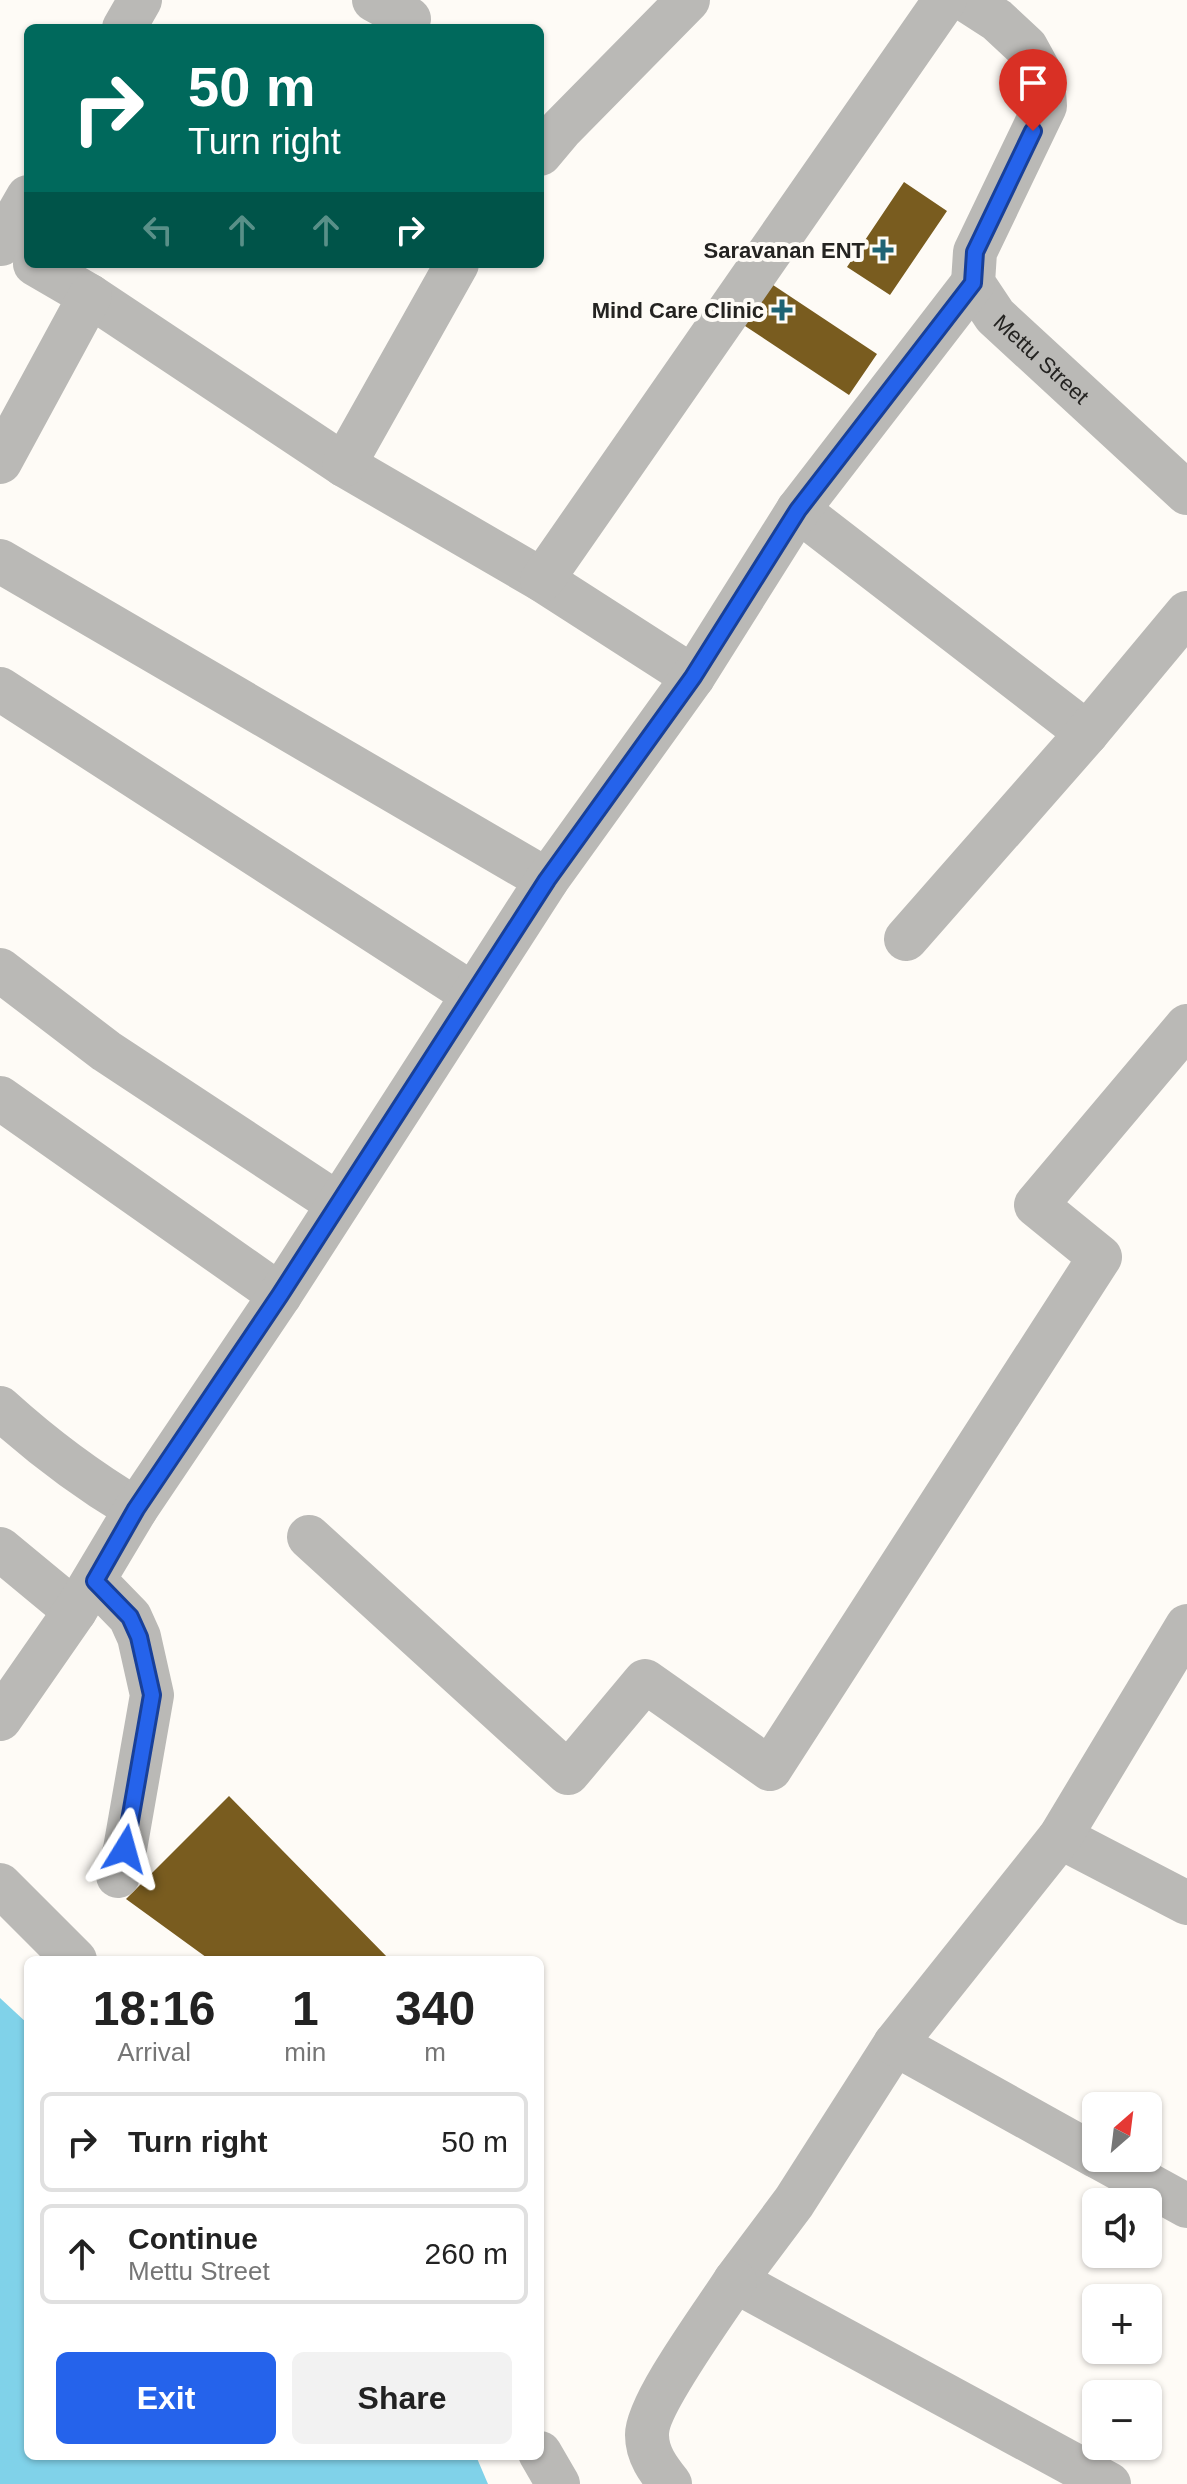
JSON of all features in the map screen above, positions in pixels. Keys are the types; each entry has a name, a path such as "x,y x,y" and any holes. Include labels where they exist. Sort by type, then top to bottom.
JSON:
{"street":[{"path":"126,24 140,0"},
{"path":"544,149 688,0"},
{"path":"542,580 945,0"},
{"path":"0,1719 85,1596 136,1509 280,1295 547,880 693,677 798,510 973,283 975,252 1045,106 1043,78 1026,47 997,20 966,0"},
{"path":"16,253 24,216"},
{"path":"42,268 90,296 344,465 542,580 693,677"},
{"path":"344,465 455,268"},
{"name":"Mettu Street","path":"973,283 995,316 1187,493"},
{"path":"0,462 90,296"},
{"path":"798,510 1087,733"},
{"path":"0,561 547,880"},
{"path":"906,939 1087,733 1187,613"},
{"path":"0,689 472,994"},
{"path":"0,970 106,1051 338,1204"},
{"path":"309,1537 568,1773 645,1681 770,1769 1100,1257 1036,1205 1187,1026"},
{"path":"0,1098 280,1295"},
{"path":"0,1408 81,1473 136,1509"},
{"path":"0,1549 130,1617 139,1637 152,1695 118,1876"},
{"path":"670,2484 654,2464 647,2434 656,2403 735,2281 794,2202 895,2044 1060,1837 1187,1626"},
{"path":"1060,1837 1187,1903"},
{"path":"0,1885 71,1956"},
{"path":"895,2044 1082,2148"},
{"path":"1125,2172 1187,2206"},
{"path":"735,2281 1109,2484"},
{"path":"544,2460 558,2484"}],"water":[{"path":"0,1998 24,2020 24,2460 478,2460 488,2484 0,2484"}],"building":[{"path":"904,182 947,211 890,295 847,267"},
{"path":"770,283 877,354 849,395 742,324"},
{"path":"229,1796 386,1956 204,1956 126,1899"}],"place":[{"name":"Saravanan ENT","path":"883,250"},
{"name":"Mind Care Clinic","path":"782,310"}],"route":[{"path":"125,1849 152,1695 139,1637 130,1617 95,1581 136,1509 280,1295 547,880 693,677 798,510 973,283 975,252 1033,131"}]}
